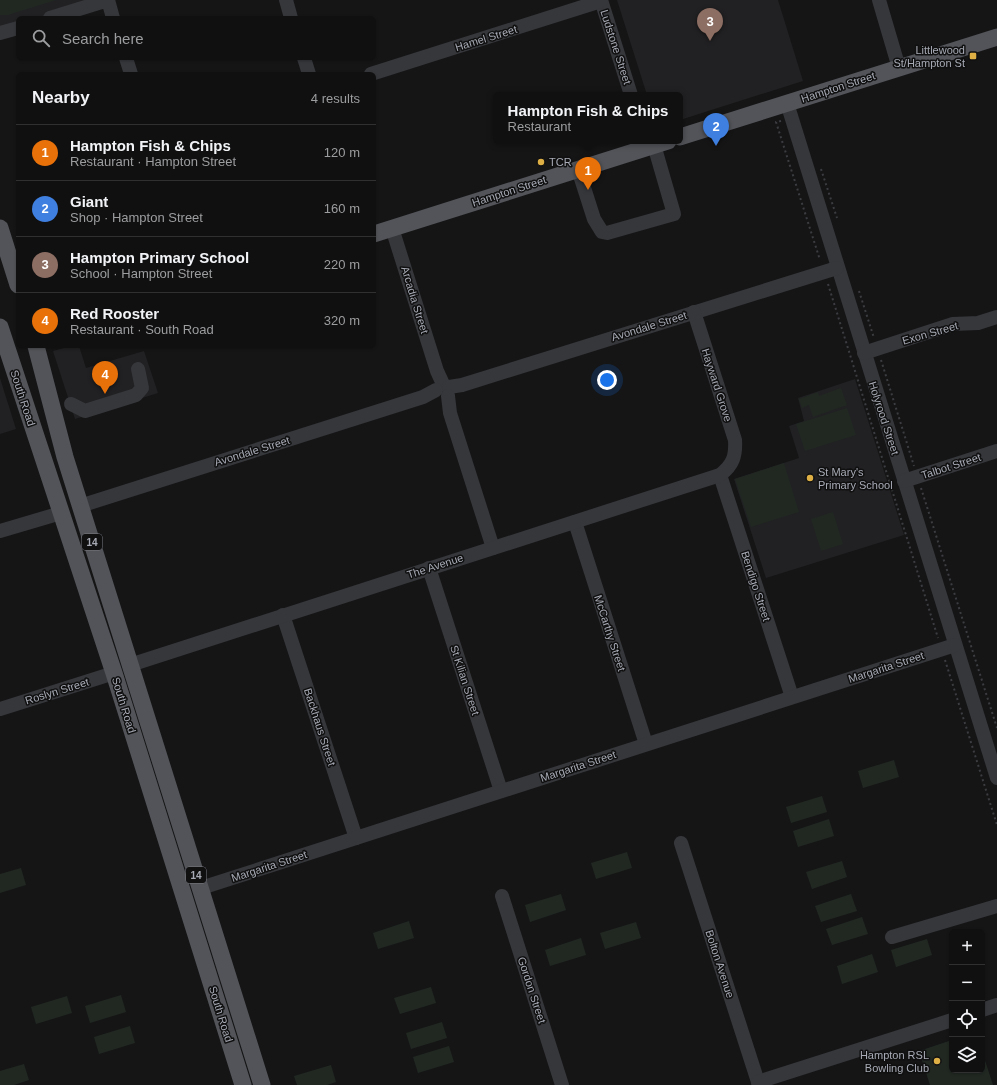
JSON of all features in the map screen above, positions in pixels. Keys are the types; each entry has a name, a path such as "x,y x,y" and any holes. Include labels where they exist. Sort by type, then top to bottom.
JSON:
{"main road":[{"name":"Hampton Street","path":"683,136 997,37"},
{"name":"Hampton Street","path":"376,233 654,144"},
{"path":"0,228 6,266 16,282"},
{"name":"South Road","path":"0,327 114,673 244,1085"},
{"name":"South Road","path":"36,348 54,419 80,506 262,1085"},
{"path":"32,426 54,419"},
{"path":"114,673 130,665"},
{"path":"183,893 200,888"}],"street":[{"path":"56,16 108,0 112,16"},
{"path":"286,0 290,16"},
{"path":"879,0 899,68"},
{"name":"Hamel Street","path":"376,72 601,1"},
{"name":"Ludstone Street","path":"601,1 630,92"},
{"path":"0,33 16,29"},
{"path":"127,60 130,72"},
{"path":"305,60 308,72"},
{"name":"Holyrood Street","path":"787,104 831,270 911,479 948,647 997,778"},
{"path":"578,169 594,219 602,232 607,233 674,214 654,144"},
{"name":"Arcadia Street","path":"392,228 437,372 445,391 450,413 493,548"},
{"name":"Avondale Street","path":"80,506 831,270"},
{"name":"Hayward Grove","path":"694,312 735,440 734,459"},
{"name":"Exon Street","path":"864,353 953,324 978,323 997,317"},
{"path":"72,404 85,411 136,394 142,388 138,369"},
{"name":"Talbot Street","path":"911,479 997,451"},
{"name":"The Avenue","path":"130,665 720,475 729,468 734,459"},
{"name":"Bendigo Street","path":"720,475 792,697"},
{"path":"0,531 61,513"},
{"name":"McCarthy Street","path":"575,522 646,744"},
{"name":"St Kilian Street","path":"429,568 501,791"},
{"name":"Backhaus Street","path":"284,615 356,838"},
{"name":"Margarita Street","path":"200,888 948,647"},
{"name":"Roslyn Street","path":"0,709 114,673"},
{"name":"Bolton Avenue","path":"681,843 759,1083"},
{"name":"Gordon Street","path":"502,896 562,1085"},
{"path":"892,937 997,906"},
{"path":"985,1009 997,1005"},
{"path":"759,1083 949,1021"}],"path":[{"path":"776,122 831,270 948,647 997,824"},
{"path":"820,164 838,221"},
{"path":"858,286 878,349 911,479 997,728"}],"shaded area":[{"path":"0,0 97,0 45,16 16,16 16,25 0,30"},
{"path":"0,0 56,0 8,15 0,15"},
{"path":"617,0 778,0 803,81 683,119 683,92 646,92"},
{"path":"64,348 80,348 86,368 144,351 158,393 75,419 53,351"},
{"path":"0,378 16,429 0,434"},
{"name":"St Mary's Primary School","path":"855,379 904,535 766,578 734,479 799,458 789,426 804,421 798,398"},
{"path":"841,388 847,405 813,417 809,405 802,408 799,399 818,392 819,396"},
{"path":"847,408 856,435 805,451 796,424"},
{"path":"784,463 799,512 751,527 735,479"},
{"path":"833,512 843,544 821,551 811,519"},
{"path":"894,760 899,777 863,788 858,771"},
{"path":"822,796 827,812 791,823 786,807"},
{"path":"829,819 834,836 798,847 793,831"},
{"path":"627,852 632,868 596,879 591,863"},
{"path":"842,861 847,877 812,889 806,872"},
{"path":"21,868 26,885 0,893 0,874"},
{"path":"561,894 566,910 530,922 525,905"},
{"path":"851,894 857,911 821,922 815,906"},
{"path":"862,917 868,934 832,945 826,929"},
{"path":"409,921 414,938 378,949 373,933"},
{"path":"636,922 641,938 605,949 600,933"},
{"path":"581,938 586,955 550,966 545,950"},
{"path":"927,939 932,955 896,967 891,950"},
{"path":"872,954 878,972 842,984 837,966"},
{"path":"431,987 436,1003 400,1014 394,998"},
{"path":"121,995 126,1012 90,1023 85,1006"},
{"path":"67,996 72,1013 36,1024 31,1007"},
{"path":"442,1022 447,1038 411,1049 406,1033"},
{"path":"130,1026 135,1043 99,1054 94,1037"},
{"name":"Hampton RSL Bowling Club","path":"949,1041 949,1073 985,1073 985,1060 993,1085 930,1085 919,1051"},
{"path":"449,1046 454,1062 418,1073 413,1057"},
{"path":"24,1064 29,1080 14,1085 0,1085 0,1071"},
{"path":"331,1065 336,1082 327,1085 297,1085 294,1076"}],"place":[{"name":"Hampton Primary School","path":"710,41"},
{"name":"Littlewood St/Hampton St","path":"973,56"},
{"name":"Giant","path":"716,146"},
{"name":"TCR","path":"541,162"},
{"name":"Hampton Fish & Chips","path":"588,190"},
{"name":"Red Rooster","path":"105,394"},
{"name":"St Mary's Primary School","path":"810,478"},
{"name":"Hampton RSL Bowling Club","path":"937,1061"}]}
